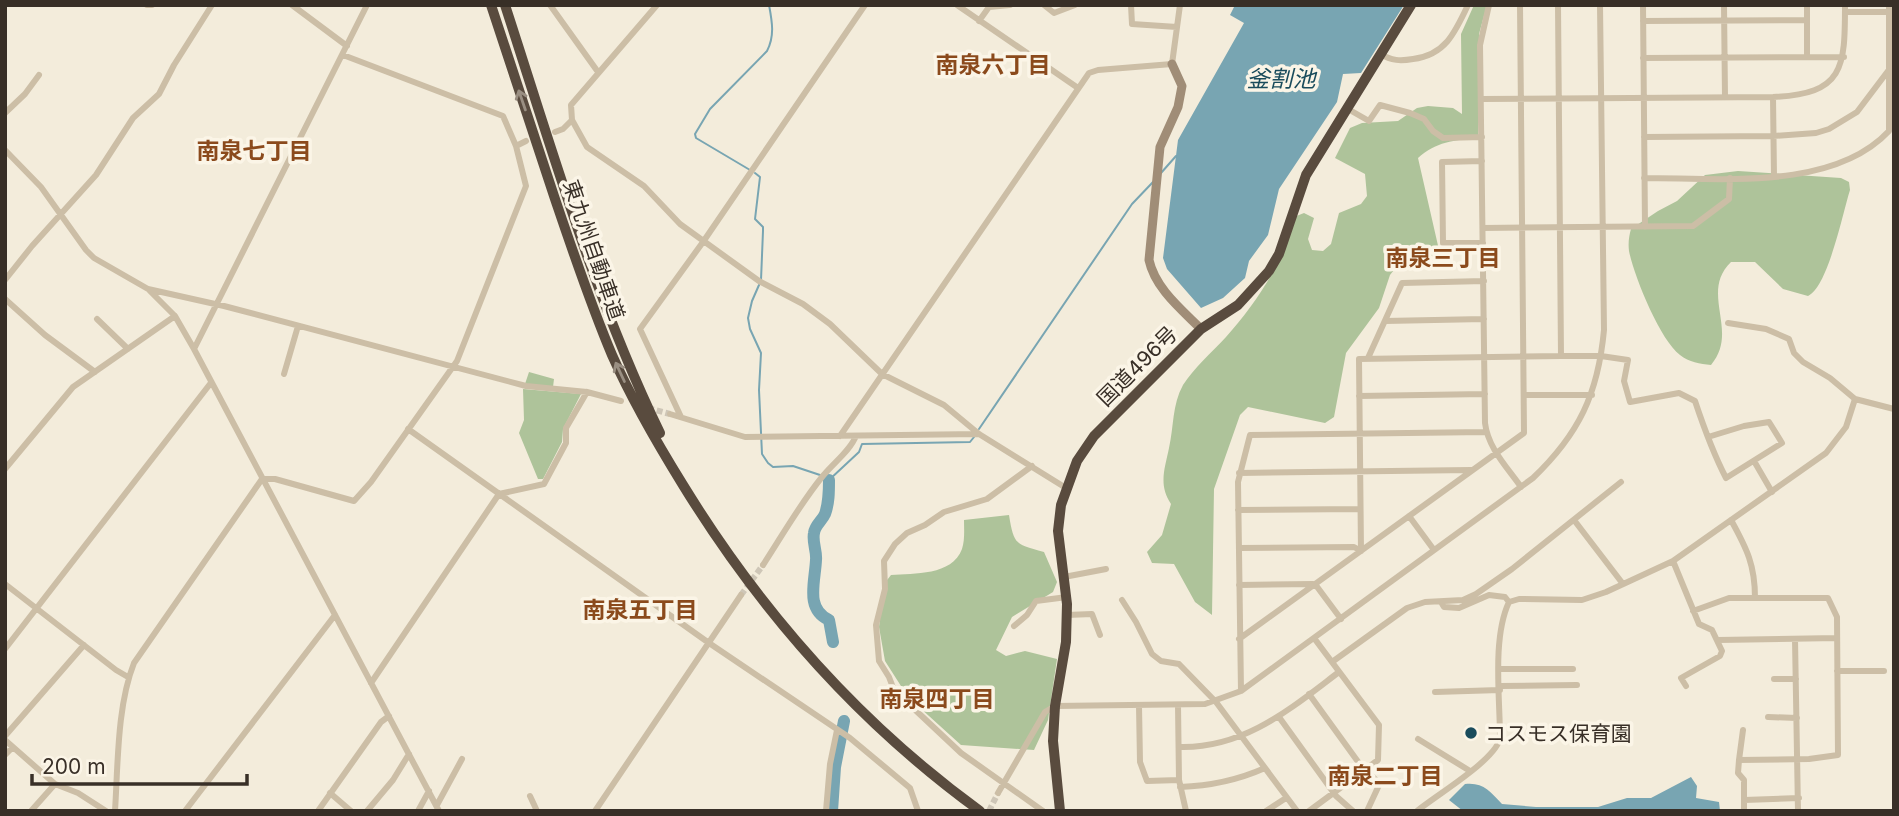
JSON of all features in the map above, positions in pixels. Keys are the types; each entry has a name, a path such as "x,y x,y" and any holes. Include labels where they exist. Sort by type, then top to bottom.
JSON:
{"highway":[{"name":"東九州自動車道","path":"491,5 599,323 629,390 690,496 727,554 814,662 880,729 949,788 981,811"},
{"name":"東九州自動車道","path":"505,5 611,318 650,414 690,496"},
{"name":"国道496号","path":"1060,811 1052,741 1066,642 1067,597 1058,531 1061,505 1077,461 1094,436 1201,329 1238,305 1269,271 1279,254 1306,175 1411,5"}],"street":[{"path":"5,280 96,175 133,118 162,90 174,65 212,5"},
{"path":"292,5 347,46"},
{"path":"194,349 367,5"},
{"path":"550,5 598,72"},
{"path":"657,5 571,105 572,120 587,147 644,186 680,225 703,242 759,281 803,304 830,324 882,374 944,405 979,434 1066,488"},
{"path":"681,418 640,329 703,242 865,5"},
{"path":"957,5 1078,89"},
{"path":"979,21 989,7 1010,5"},
{"path":"1044,5 1054,13 1075,5"},
{"path":"1131,5 1132,24 1177,27"},
{"path":"1180,5 1172,64 1182,86 1178,107 1160,147 1149,260 1159,285 1201,329"},
{"path":"1381,54 1394,60 1407,60 1437,52 1454,35 1468,5"},
{"path":"1489,5 1480,45 1486,432 1496,453 1521,487"},
{"path":"1239,639 1524,433 1520,5"},
{"path":"1558,5 1561,356"},
{"path":"998,793 1045,712 1055,706 1216,702 1241,691 1521,487 1552,460 1565,444 1592,395 1604,330 1600,5"},
{"path":"1643,5 1645,227"},
{"path":"1724,5 1725,97"},
{"path":"1807,5 1807,57"},
{"path":"1482,99 1797,96 1817,90 1833,77 1844,57 1845,9 1889,9 1889,126 1885,136 1867,150 1835,166 1795,175 1644,178"},
{"path":"1643,21 1807,20"},
{"path":"262,479 275,479 354,501 371,482 453,366 526,186 516,146 503,116 344,55"},
{"path":"1643,58 1844,57"},
{"path":"840,436 1093,71 1172,64"},
{"path":"1644,137 1816,133 1857,112 1889,69"},
{"path":"5,113 25,94 39,75"},
{"path":"1773,97 1774,177"},
{"path":"1348,109 1369,121 1380,105 1424,119 1433,131 1443,138 1482,137"},
{"path":"555,132 563,129 572,120"},
{"path":"516,146 526,141"},
{"path":"5,150 33,179 94,258 148,289 175,316 438,808"},
{"path":"1482,161 1442,162 1443,243 1483,243"},
{"path":"1483,228 1693,226 1729,199 1730,177"},
{"path":"1368,358 1402,283 1484,281"},
{"path":"148,289 526,386 587,392 621,401"},
{"path":"5,299 44,335 95,372"},
{"path":"5,469 73,387 175,316"},
{"path":"1385,321 1484,318"},
{"path":"97,319 128,349"},
{"path":"1728,323 1766,329 1790,339 1794,354 1855,399 1894,409"},
{"path":"284,374 298,326"},
{"path":"1361,551 1359,359 1601,356 1628,360 1624,381 1630,402 1679,393 1695,401 1707,437 1726,478 1782,443 1769,422 1707,437"},
{"path":"5,649 211,384"},
{"path":"371,683 499,494 544,484 566,443 566,428 587,392"},
{"path":"1359,396 1485,394"},
{"path":"1525,395 1592,395"},
{"path":"1417,811 1497,747 1502,621 1509,602 1519,598 1582,600 1673,561 1790,480 1832,447 1846,427 1855,399"},
{"path":"670,414 745,437 979,434"},
{"path":"408,429 709,643 838,730 910,788 918,811"},
{"path":"1241,691 1239,473 1250,435 1486,432"},
{"path":"763,565 821,478 841,455 852,447 856,436"},
{"path":"1754,461 1772,492"},
{"path":"1031,466 987,499 944,512 907,533 895,544 884,561 885,589 876,625 879,661 897,698 911,706 961,753 1042,811"},
{"path":"1239,473 1471,470"},
{"path":"115,811 120,734 128,677 134,663 262,479"},
{"path":"1332,662 1407,608 1425,603 1463,600 1476,594 1512,569 1621,482"},
{"path":"1238,510 1360,509"},
{"path":"1409,516 1434,550"},
{"path":"1574,520 1623,584"},
{"path":"1731,520 1755,573 1755,598"},
{"path":"1239,548 1354,547 1361,551"},
{"path":"1673,561 1699,624 1712,630 1722,651 1720,656 1681,678 1686,685"},
{"path":"1064,577 1106,569"},
{"path":"5,584 128,677"},
{"path":"1315,584 1341,619"},
{"path":"1239,585 1315,584"},
{"path":"594,811 741,595"},
{"path":"1441,602 1444,607 1460,608 1489,595 1505,597 1509,602"},
{"path":"1014,626 1027,615 1036,601 1067,597"},
{"path":"1693,611 1729,598 1828,597 1837,617 1838,755 1739,760"},
{"path":"1122,600 1152,654 1161,661 1180,664 1216,702 1297,811"},
{"path":"1067,615 1092,614 1100,635"},
{"path":"185,811 335,615"},
{"path":"1309,811 1378,760 1379,725 1314,638"},
{"path":"1718,640 1837,638"},
{"path":"1796,639 1798,811"},
{"path":"84,645 5,738 55,784 88,798 106,811"},
{"path":"1538,669 1538,686"},
{"path":"1499,670 1573,669"},
{"path":"1179,747 1210,746 1242,737 1279,716 1339,671"},
{"path":"1837,671 1884,671"},
{"path":"1774,679 1796,679"},
{"path":"1435,692 1577,685"},
{"path":"1309,694 1364,770 1380,783 1367,811"},
{"path":"1178,705 1179,783 1186,811"},
{"path":"1139,706 1140,762 1147,781 1198,786 1237,779 1265,768"},
{"path":"318,811 381,722 389,716"},
{"path":"1279,716 1336,796 1353,811"},
{"path":"1768,717 1797,718"},
{"path":"826,811 830,764 838,730"},
{"path":"1743,730 1738,773 1744,780 1744,811"},
{"path":"1418,739 1470,771"},
{"path":"5,755 13,747"},
{"path":"368,811 393,780 409,754"},
{"path":"438,808 462,759"},
{"path":"31,811 55,784"},
{"path":"418,811 429,791"},
{"path":"330,793 351,811"},
{"path":"530,796 537,811"},
{"path":"1266,811 1286,798"},
{"path":"1744,800 1799,798"}],"green space":[{"path":"1474,5 1487,5 1479,34 1478,138 1438,145 1418,158 1442,263 1409,263 1397,266 1390,275 1379,308 1346,353 1334,417 1325,423 1248,407 1240,415 1214,489 1212,615 1195,602 1174,564 1152,563 1147,552 1162,535 1171,504 1165,490 1164,476 1179,393 1192,372 1237,324 1268,281 1284,249 1294,217 1304,213 1314,218 1308,239 1312,250 1323,251 1331,244 1339,213 1361,204 1367,196 1365,174 1335,158 1350,128 1362,123 1398,121 1417,108 1428,106 1453,108 1462,114 1461,34"},
{"path":"1738,171 1841,178 1849,182 1850,190 1828,264 1822,279 1808,296 1783,289 1755,262 1731,262 1722,274 1718,286 1722,326 1719,352 1711,365 1699,363 1680,355 1656,322 1632,262 1629,248 1631,229 1677,201 1705,175"},
{"path":"529,372 554,379 553,387 525,384"},
{"path":"523,389 581,394 563,429 562,442 543,479 538,479 519,433 524,420"},
{"path":"1009,515 1015,538 1022,545 1044,552 1057,582 1053,592 1012,617 996,650 1006,656 1025,651 1057,659 1048,720 1034,750 961,745 908,697 885,661 879,627 884,584 891,575 941,569 957,558 962,549 964,520"}],"water":[{"name":"釜割池","path":"1235,5 1404,5 1361,73 1343,74 1337,102 1279,189 1268,235 1249,261 1245,278 1223,298 1201,308 1167,269 1163,258 1178,140 1244,23 1230,15"},
{"path":"1691,777 1697,786 1696,798 1719,802 1720,811 1463,811 1449,800 1465,784 1477,784 1486,788 1502,804 1598,807 1627,798 1651,798"}],"waterway":[{"path":"750,170 696,138 695,134 710,109 767,51 772,34 769,5"},
{"path":"1161,173 1176,156"},
{"path":"755,173 760,177 755,219 763,227 761,280"},
{"path":"979,429 1132,204 1153,182"},
{"path":"759,285 748,318 761,353 759,390 762,454 773,467 793,466 820,475"},
{"path":"825,478 829,480 859,452 862,444 970,442 974,437"},
{"path":"829,480 826,510 814,533 816,557 813,594 817,609 829,620 833,642"},
{"path":"832,811 835,767 844,721"}],"tunnel":[{"path":"648,408 670,414"},
{"path":"741,595 763,565"},
{"path":"989,811 998,793"}],"place":[{"name":"コスモス保育園","path":"1471,733"}],"district":[{"name":"南泉六丁目","path":"993,65"},
{"name":"南泉七丁目","path":"254,151"},
{"name":"南泉三丁目","path":"1443,258"},
{"name":"南泉五丁目","path":"640,610"},
{"name":"南泉四丁目","path":"937,699"},
{"name":"南泉二丁目","path":"1385,776"}]}
